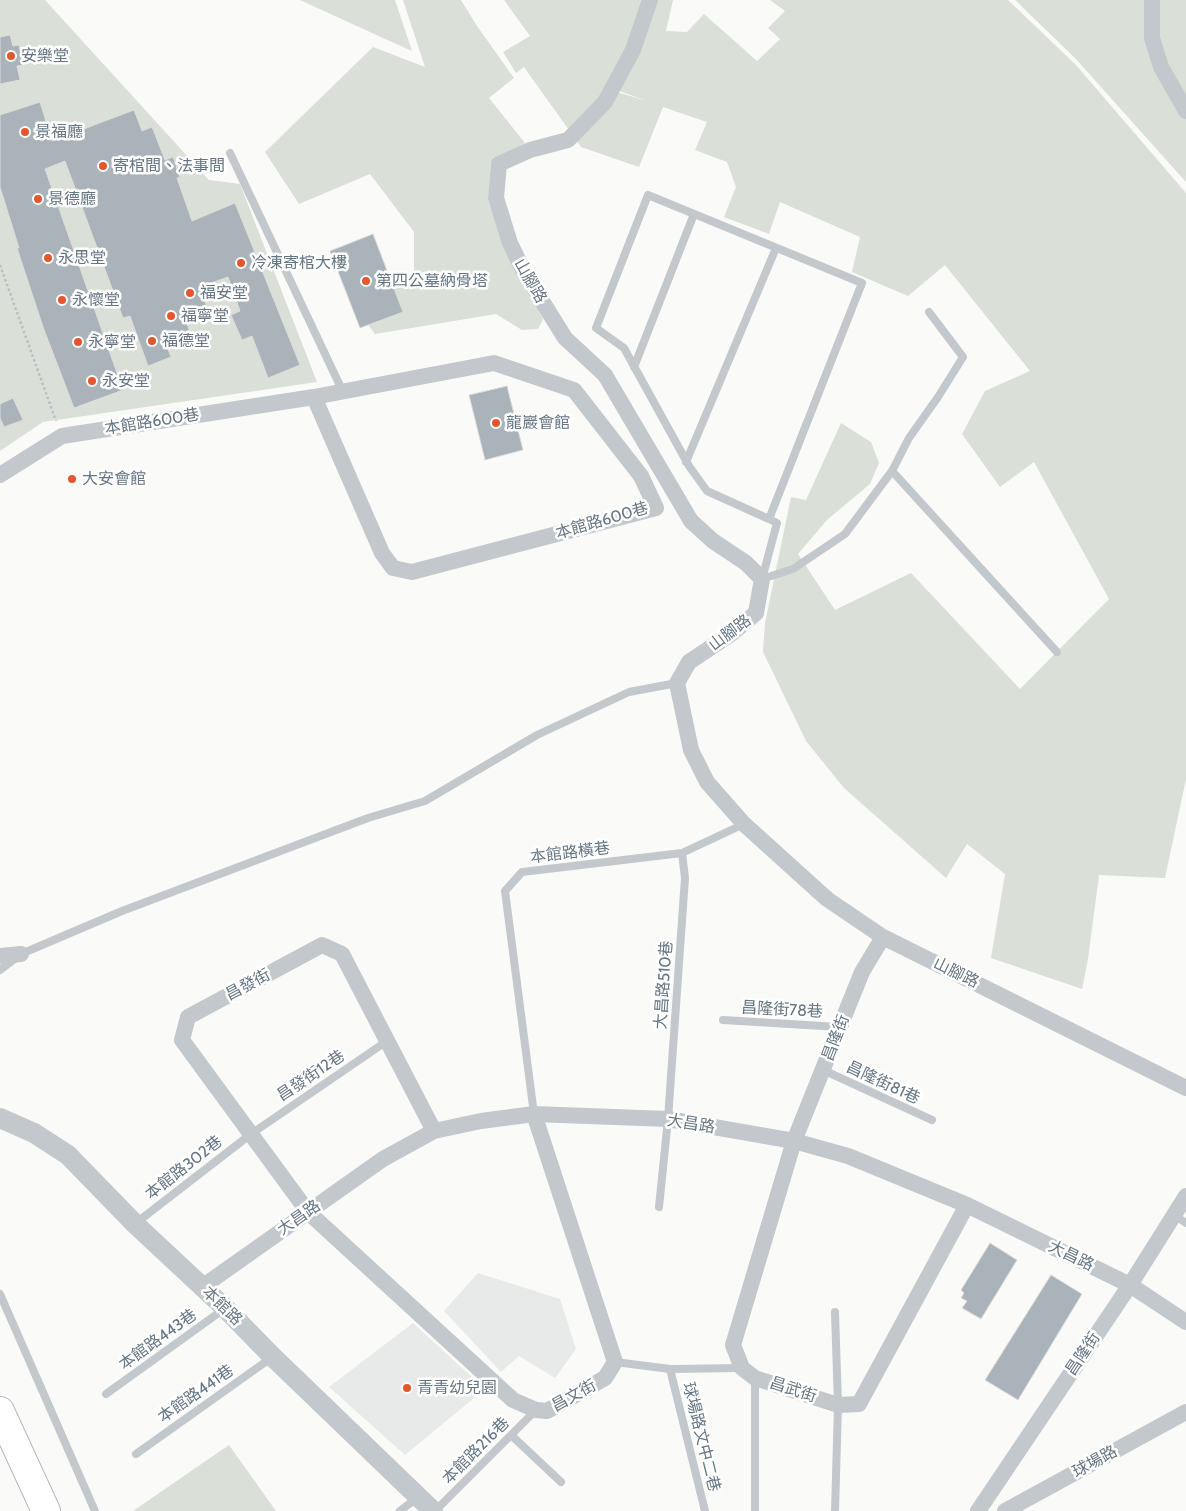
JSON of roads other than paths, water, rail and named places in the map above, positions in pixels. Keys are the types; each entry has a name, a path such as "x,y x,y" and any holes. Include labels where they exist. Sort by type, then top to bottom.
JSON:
{"highway":[{"path":"0,1411 46,1511"}],"street":[{"name":"山腳路","path":"650,0 633,50 605,102 568,140 530,150 499,164 496,198 510,243 524,272 564,338 604,375 691,521 713,541 746,563 762,579 756,613 731,634 689,662 677,683 691,750 707,782 744,824 827,899 883,937 1122,1054 1186,1088"},
{"path":"1152,0 1152,38 1162,68 1186,111"},
{"name":"本館路600巷","path":"0,475 62,436 314,397 494,363 574,390 641,476 656,508 412,572 392,568 382,553 314,397"},
{"name":"昌隆街","path":"794,1140 862,972 883,937"},
{"name":"昌發街","path":"308,1212 182,1040 188,1017 322,946 342,954 434,1131"},
{"path":"0,956 21,954"},
{"path":"534,1114 615,1362"},
{"name":"大昌路","path":"202,1287 383,1159 434,1131 481,1121 534,1114 668,1119 794,1140 848,1156 967,1205 1130,1285 1186,1322"},
{"name":"本館路","path":"0,1118 34,1133 68,1155 135,1224 225,1308 273,1357 434,1511"},
{"path":"748,1373 734,1345 794,1140"},
{"name":"昌隆街","path":"978,1511 1130,1285 1180,1219 1186,1196"},
{"name":"昌武街","path":"748,1373 838,1405 859,1404 967,1205"},
{"name":"昌文街","path":"308,1212 513,1400 536,1410 548,1411 606,1378 615,1362"},
{"name":"球場路","path":"1005,1511 1186,1412"}],"lane":[{"path":"230,153 343,392"},
{"path":"762,579 777,523 707,491 686,462 624,348 596,328 648,195 862,283 769,519"},
{"path":"634,366 694,214"},
{"path":"686,462 776,248"},
{"path":"762,579 793,570 845,534 892,471 909,438 964,357 929,312"},
{"path":"892,471 1057,652"},
{"path":"0,970 21,954 122,911 368,818 425,801 537,735 629,692 677,683"},
{"name":"本館路橫巷","path":"534,1114 505,891 522,872 682,853 744,824"},
{"name":"大昌路510巷","path":"659,1206 668,1119 685,878 682,853"},
{"name":"昌隆街78巷","path":"723,1020 839,1026"},
{"name":"昌發街12巷","path":"250,1134 387,1041"},
{"name":"昌隆街81巷","path":"823,1070 932,1120"},
{"name":"本館路302巷","path":"135,1224 250,1134"},
{"path":"0,1294 94,1511"},
{"name":"本館路443巷","path":"106,1394 225,1308"},
{"path":"835,1511 838,1405 836,1312"},
{"name":"本館路441巷","path":"136,1454 273,1357"},
{"path":"615,1362 670,1370 748,1373 755,1511"},
{"name":"球場路文中二巷","path":"670,1370 705,1511"},
{"name":"本館路216巷","path":"434,1511 536,1410"},
{"path":"511,1436 561,1482"},
{"path":"400,1511 418,1497"}],"place":[{"name":"安樂堂","path":"11,56"},
{"name":"景福廳","path":"25,132"},
{"name":"寄棺間、法事間","path":"103,166"},
{"name":"景德廳","path":"38,199"},
{"name":"永思堂","path":"48,258"},
{"name":"冷凍寄棺大樓","path":"241,263"},
{"name":"第四公墓納骨塔","path":"366,281"},
{"name":"福安堂","path":"190,293"},
{"name":"永懷堂","path":"62,300"},
{"name":"福寧堂","path":"171,316"},
{"name":"福德堂","path":"152,341"},
{"name":"永寧堂","path":"78,342"},
{"name":"永安堂","path":"92,381"},
{"name":"龍巖會館","path":"496,423"},
{"name":"大安會館","path":"72,479"},
{"name":"青青幼兒園","path":"407,1388"}]}
